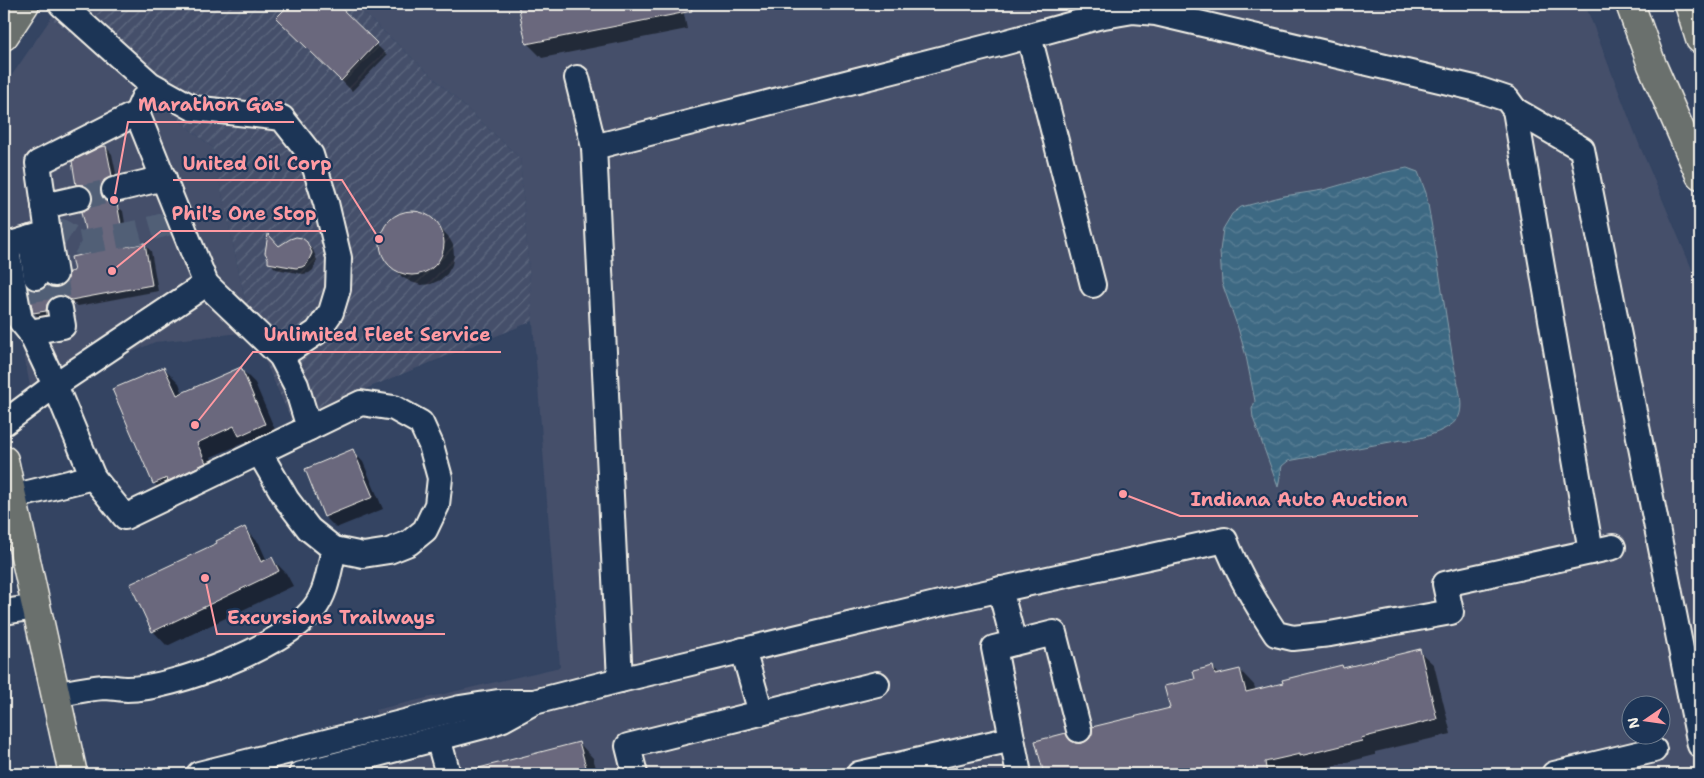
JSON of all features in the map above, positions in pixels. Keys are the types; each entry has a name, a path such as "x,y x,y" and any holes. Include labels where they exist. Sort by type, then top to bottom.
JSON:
{"main road":[{"path":"4,36 25,4"},
{"path":"1630,4 1652,65 1700,175"},
{"path":"1644,4 1700,160"},
{"path":"1689,4 1700,39"},
{"path":"4,460 72,774"}],"lane":[{"path":"61,4 150,84 194,108 282,118 311,155 326,203 339,258 338,289 331,312 317,332 281,356"},
{"path":"199,774 460,708 498,702 534,702 1000,589 1225,540 1246,587 1276,634 1293,638 1330,634 1451,612 1445,584 1602,549 1515,110 1508,99 1474,88 1156,13 1133,11 1098,17 594,147"},
{"path":"1028,36 1093,285"},
{"path":"577,78 594,147 620,680"},
{"path":"46,276 39,236 44,206 38,163 137,113 150,84"},
{"path":"1515,110 1582,150 1700,745"},
{"path":"137,113 206,284 281,356 296,385 310,428"},
{"path":"114,190 164,178"},
{"path":"44,206 79,198"},
{"path":"39,236 5,246 20,320 44,320 55,385 93,476 124,517 259,452 310,428 361,403 394,408 421,423 431,445 440,478 437,505 425,530 409,543 389,551 363,555 334,549 309,529 287,500 259,452"},
{"path":"4,423 55,385 206,284"},
{"path":"12,497 93,476"},
{"path":"55,695 105,687 127,689 164,683 216,667 271,641 296,626 314,609 326,586 334,549"},
{"path":"1000,589 1014,643"},
{"path":"4,612 36,607"},
{"path":"1019,774 994,648 1054,633 1079,730"},
{"path":"744,650 760,713"},
{"path":"635,774 628,746 877,684"},
{"path":"301,774 503,719 534,702"},
{"path":"438,738 448,774"},
{"path":"859,774 1012,739"},
{"path":"1554,774 1654,750"}],"shaded area":[{"path":"61,4 354,4 520,158 533,321 291,419 252,332 212,147 51,18"},
{"path":"354,4 1585,4 1641,149 1700,288 1700,774 391,774 375,710 560,667 520,158"},
{"path":"51,18 212,147 252,332 155,342 32,396 4,254 4,93 12,75"}],"water":[{"path":"1407,168 1418,172 1426,193 1460,396 1461,410 1459,416 1449,426 1424,437 1288,461 1282,466 1278,487 1253,418 1252,409 1255,401 1246,356 1222,283 1220,251 1223,229 1232,214 1241,207 1284,196 1323,190"}],"building":[{"path":"290,4 337,4 377,43 341,81 276,18"},
{"path":"518,4 691,4 692,11 526,44"},
{"path":"106,146 112,176 104,180 101,194 104,200 110,203 117,203 125,247 145,243 152,285 71,300 64,296 57,296 47,304 46,311 33,313 28,288 38,291 47,285 57,288 63,285 68,279 69,272 74,271 71,257 90,253 81,212 89,208 92,202 92,195 89,188 83,185 76,185 72,161 100,147"},
{"path":"412,211 430,217 438,225 444,243 438,261 430,269 412,275 394,269 386,261 380,243 386,225 394,217"},
{"path":"268,234 279,246 290,239 302,238 307,242 312,253 307,264 296,268 268,263 265,253"},
{"path":"164,367 177,395 241,367 265,424 239,436 234,426 197,443 206,463 168,481 167,478 153,484 112,389"},
{"path":"353,449 373,497 324,517 305,469"},
{"path":"245,527 261,562 272,557 279,571 152,632 130,584 217,543 216,541"},
{"path":"1420,649 1437,719 1361,738 1362,741 1300,756 1300,754 1265,762 1267,774 1044,774 1035,741 1066,733 1070,740 1082,743 1089,739 1092,727 1170,708 1164,686 1195,679 1193,671 1213,666 1215,675 1240,669 1246,692 1283,683 1282,680 1342,665 1343,668"},
{"path":"579,742 588,774 475,774 475,769"}],"tunnel":[{"path":"79,198 114,190"},
{"path":"48,233 61,231 81,243 139,232 181,220"},
{"path":"55,274 60,309"},
{"path":"36,277 42,312"}],"place":[{"name":"Marathon Gas","path":"114,200"},
{"name":"United Oil Corp","path":"379,239"},
{"name":"Phil's One Stop","path":"112,271"},
{"name":"Unlimited Fleet Service","path":"195,425"},
{"name":"Indiana Auto Auction","path":"1123,494"},
{"name":"Excursions Trailways","path":"205,578"}]}
